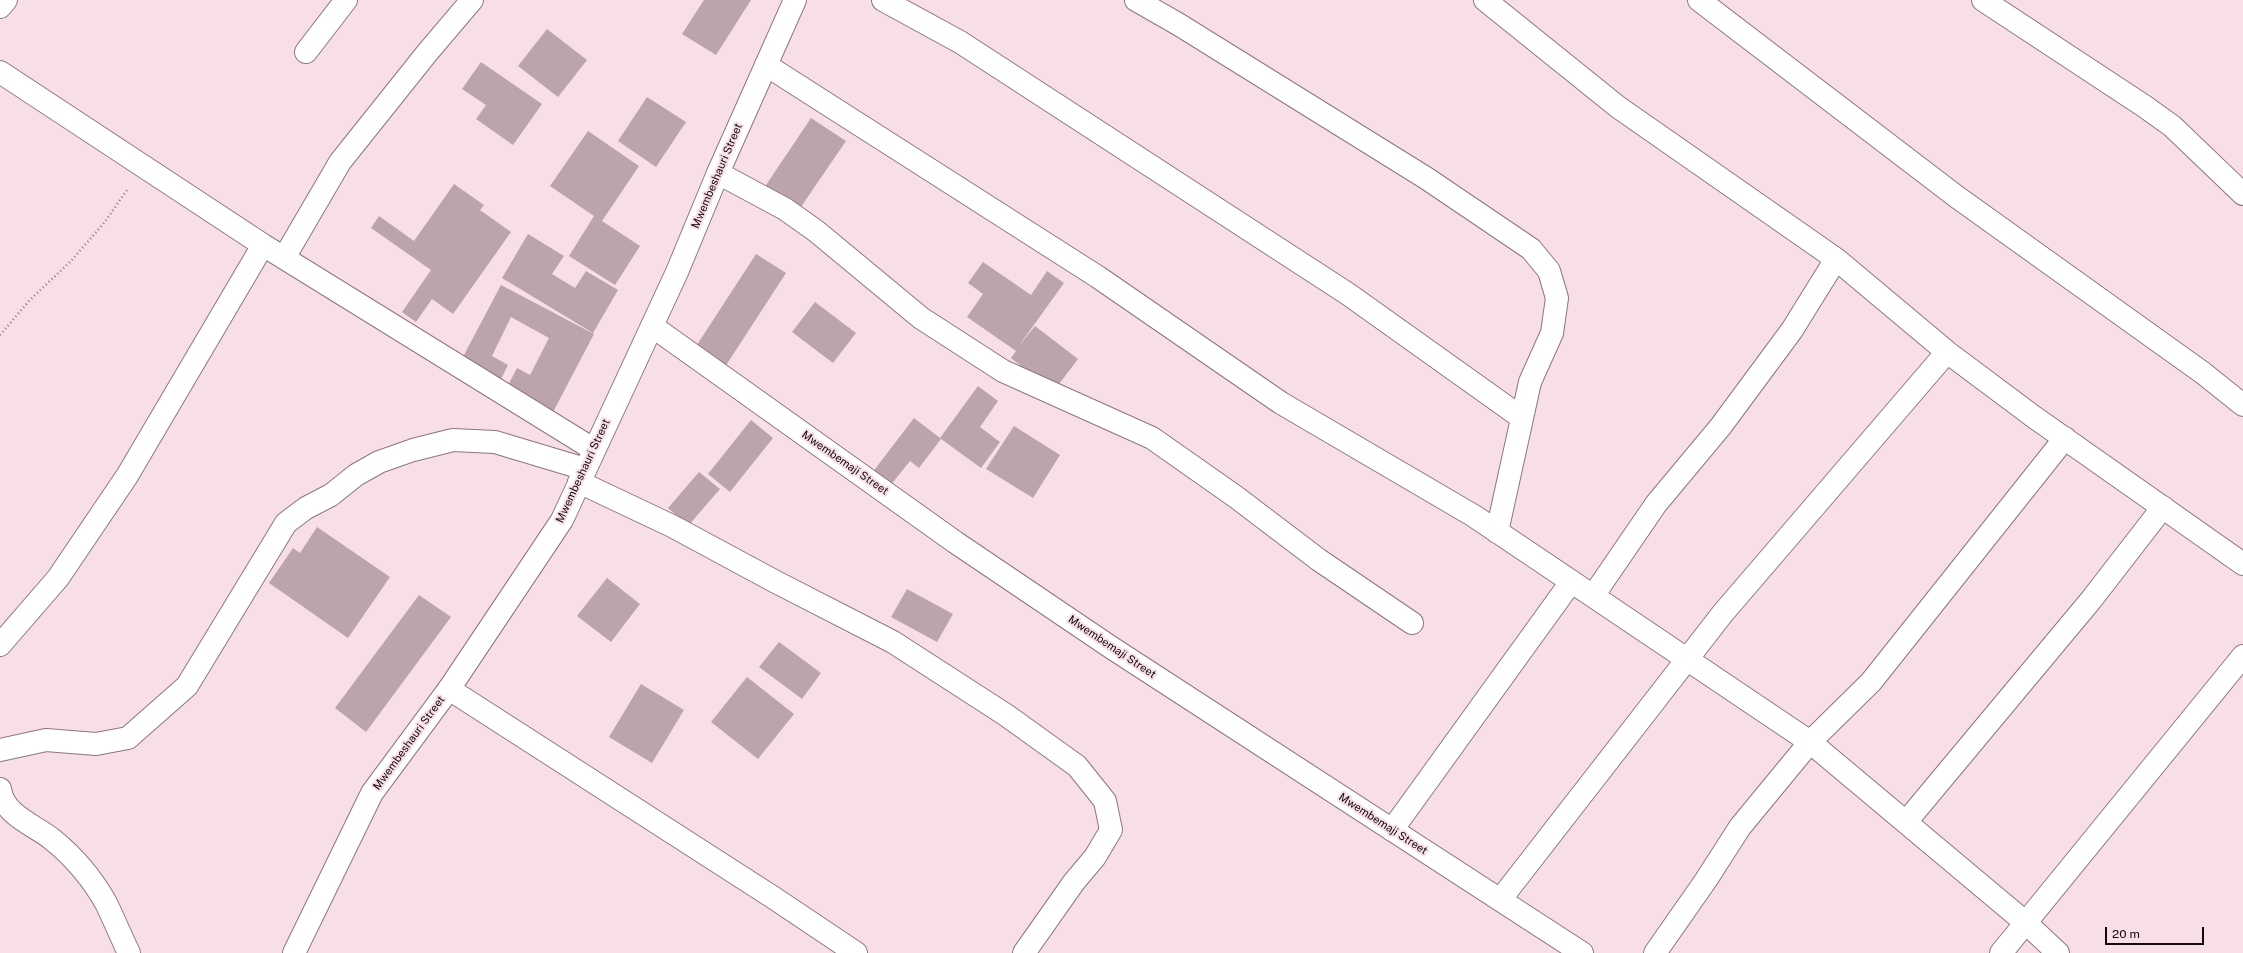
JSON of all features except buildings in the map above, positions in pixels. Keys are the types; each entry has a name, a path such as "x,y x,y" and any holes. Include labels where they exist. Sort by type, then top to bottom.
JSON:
{"street":[{"path":"0,7 6,0"},
{"path":"306,52 346,0"},
{"path":"284,258 340,162 427,52 472,0"},
{"name":"Mwembeshauri Street","path":"294,953 372,792 449,689 562,520 593,449 677,272 718,173 795,0"},
{"path":"882,0 960,42 1328,281 1522,418"},
{"path":"1136,0 1178,24 1426,178 1531,249 1549,271 1557,298 1552,333 1530,382 1497,532"},
{"path":"1485,0 1618,107 1836,259 1947,352 2064,438 2243,564"},
{"path":"1699,0 1957,197 2203,373 2243,405"},
{"path":"1983,0 2172,126 2243,194"},
{"path":"766,65 1098,277 1281,403 1474,516 1810,742 2026,923 2058,953"},
{"path":"0,72 263,245 593,449"},
{"path":"718,173 785,209 816,231 921,318 1003,371 1152,438 1236,497 1319,560 1412,623"},
{"path":"0,645 58,578 127,476 263,245"},
{"path":"1593,596 1656,504 1721,426 1792,330 1836,259"},
{"name":"Mwembemaji Street","path":"652,326 955,542 1151,673 1582,953"},
{"path":"1500,900 1723,613 1947,352"},
{"path":"1655,953 1706,880 1740,827 1810,742 1871,682 2064,438"},
{"path":"0,750 46,740 96,744 128,738 187,686 286,523 306,508 331,495 356,475 379,462 413,450 453,440 495,442 582,475 776,582 893,642 1006,715 1077,766 1105,801 1112,830 1095,857 1074,882 1024,953"},
{"path":"1906,822 2091,600 2162,508"},
{"path":"1392,830 1571,582"},
{"path":"2001,953 2243,656"},
{"path":"449,689 768,894 856,953"},
{"path":"0,795 16,815 53,840 83,870 105,902 129,953"}],"path":[{"path":"0,335 29,301 71,261 104,223 143,166"}]}
